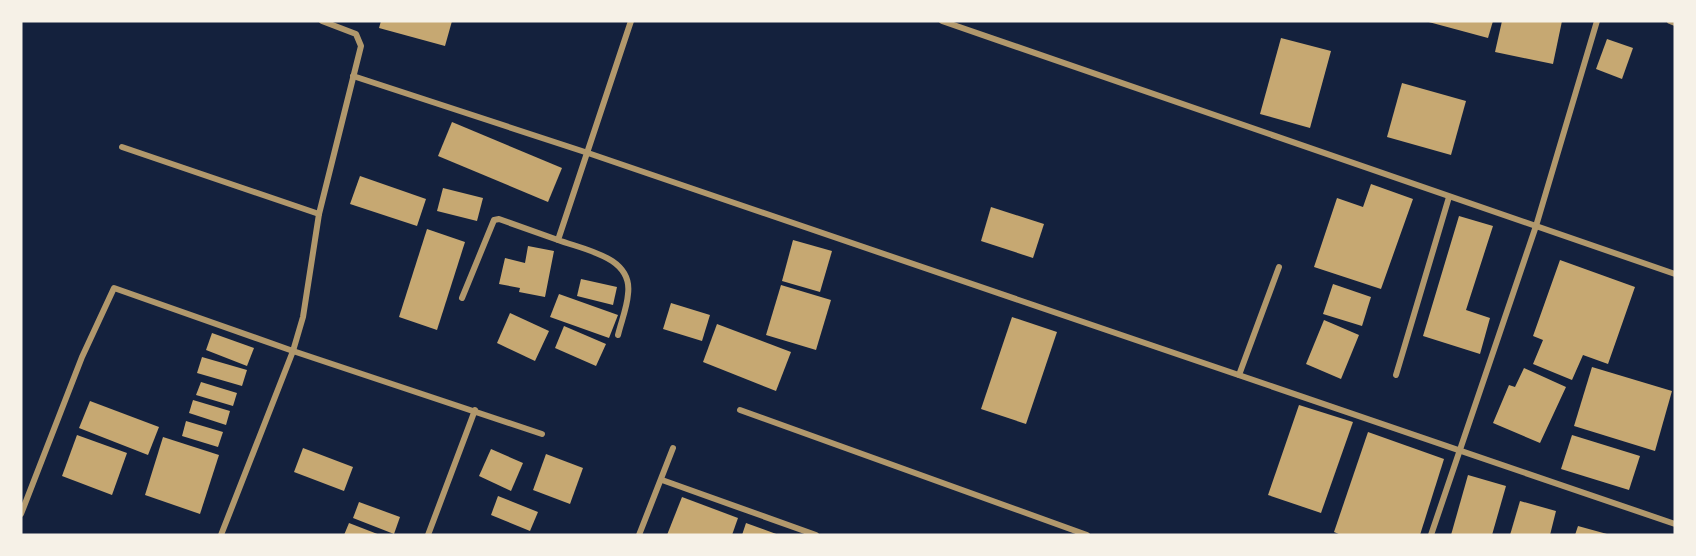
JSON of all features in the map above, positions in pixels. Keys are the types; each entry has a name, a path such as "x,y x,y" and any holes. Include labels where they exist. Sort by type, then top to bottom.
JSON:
{"street":[{"path":"221,535 293,351 303,317 319,214 361,46 356,33 322,21"},
{"path":"558,240 632,21"},
{"path":"942,21 1675,274"},
{"path":"1431,535 1536,226 1597,21"},
{"path":"1670,21 1675,22"},
{"path":"353,76 588,153 1675,524"},
{"path":"122,147 319,214"},
{"path":"1396,375 1449,196"},
{"path":"462,298 494,220 500,219 616,262 626,273 628,293 618,336"},
{"path":"1239,375 1279,267"},
{"path":"21,514 111,291 118,288 293,351 542,434"},
{"path":"428,535 475,410"},
{"path":"740,410 1087,535"},
{"path":"639,535 673,447"},
{"path":"662,480 816,535"}],"building":[{"path":"381,21 452,21 445,46 379,28"},
{"path":"1425,21 1493,21 1488,38"},
{"path":"1502,21 1562,21 1553,64 1495,52"},
{"path":"1281,38 1331,51 1310,128 1260,114"},
{"path":"1607,39 1633,48 1622,79 1596,69"},
{"path":"1402,83 1466,101 1451,155 1387,137"},
{"path":"452,122 562,168 548,202 438,156"},
{"path":"360,176 426,199 417,226 350,204"},
{"path":"1371,184 1413,199 1381,289 1314,267 1337,198 1363,207"},
{"path":"443,188 483,198 477,221 437,211"},
{"path":"991,207 1044,224 1033,258 981,241"},
{"path":"1459,216 1493,226 1466,310 1490,318 1480,354 1423,336"},
{"path":"427,229 465,242 437,330 399,317"},
{"path":"793,240 832,251 820,292 782,281"},
{"path":"528,246 554,251 545,297 519,292 520,288 499,284 505,258 525,263"},
{"path":"1560,260 1635,287 1608,364 1583,355 1572,380 1533,364 1543,340 1533,336"},
{"path":"581,279 617,287 613,305 577,296"},
{"path":"1333,284 1371,297 1362,326 1323,314"},
{"path":"781,285 831,300 816,350 766,335"},
{"path":"559,294 618,315 609,338 550,317"},
{"path":"671,303 710,315 702,341 663,329"},
{"path":"510,313 549,331 535,361 497,343"},
{"path":"1012,317 1057,332 1026,424 981,409"},
{"path":"1324,320 1359,335 1341,379 1306,364"},
{"path":"717,324 791,352 776,391 703,362"},
{"path":"564,326 606,344 596,366 555,348"},
{"path":"212,333 254,348 247,366 206,350"},
{"path":"202,357 247,370 242,386 197,373"},
{"path":"1592,367 1672,391 1655,451 1574,426"},
{"path":"1524,368 1566,387 1540,443 1493,423 1509,385 1515,387"},
{"path":"201,382 237,393 233,406 196,395"},
{"path":"193,400 230,411 226,425 189,413"},
{"path":"90,401 159,427 148,455 79,428"},
{"path":"1299,405 1353,422 1321,513 1268,495"},
{"path":"186,421 223,432 218,447 182,436"},
{"path":"1368,432 1444,459 1420,535 1341,535 1334,532"},
{"path":"77,435 127,453 112,495 62,476"},
{"path":"1572,435 1640,456 1629,490 1561,469"},
{"path":"163,437 219,455 200,514 145,495"},
{"path":"303,448 353,467 344,491 294,472"},
{"path":"491,449 523,463 511,491 479,476"},
{"path":"546,454 583,468 570,504 533,490"},
{"path":"1468,475 1506,486 1492,535 1451,535"},
{"path":"498,496 538,512 530,531 491,515"},
{"path":"682,497 738,518 732,535 667,535"},
{"path":"1520,501 1556,511 1550,535 1510,535"},
{"path":"359,502 400,517 394,534 353,518"},
{"path":"349,523 380,535 344,535"},
{"path":"746,523 779,535 742,535"},
{"path":"1578,526 1607,534 1607,535 1575,535"}]}
